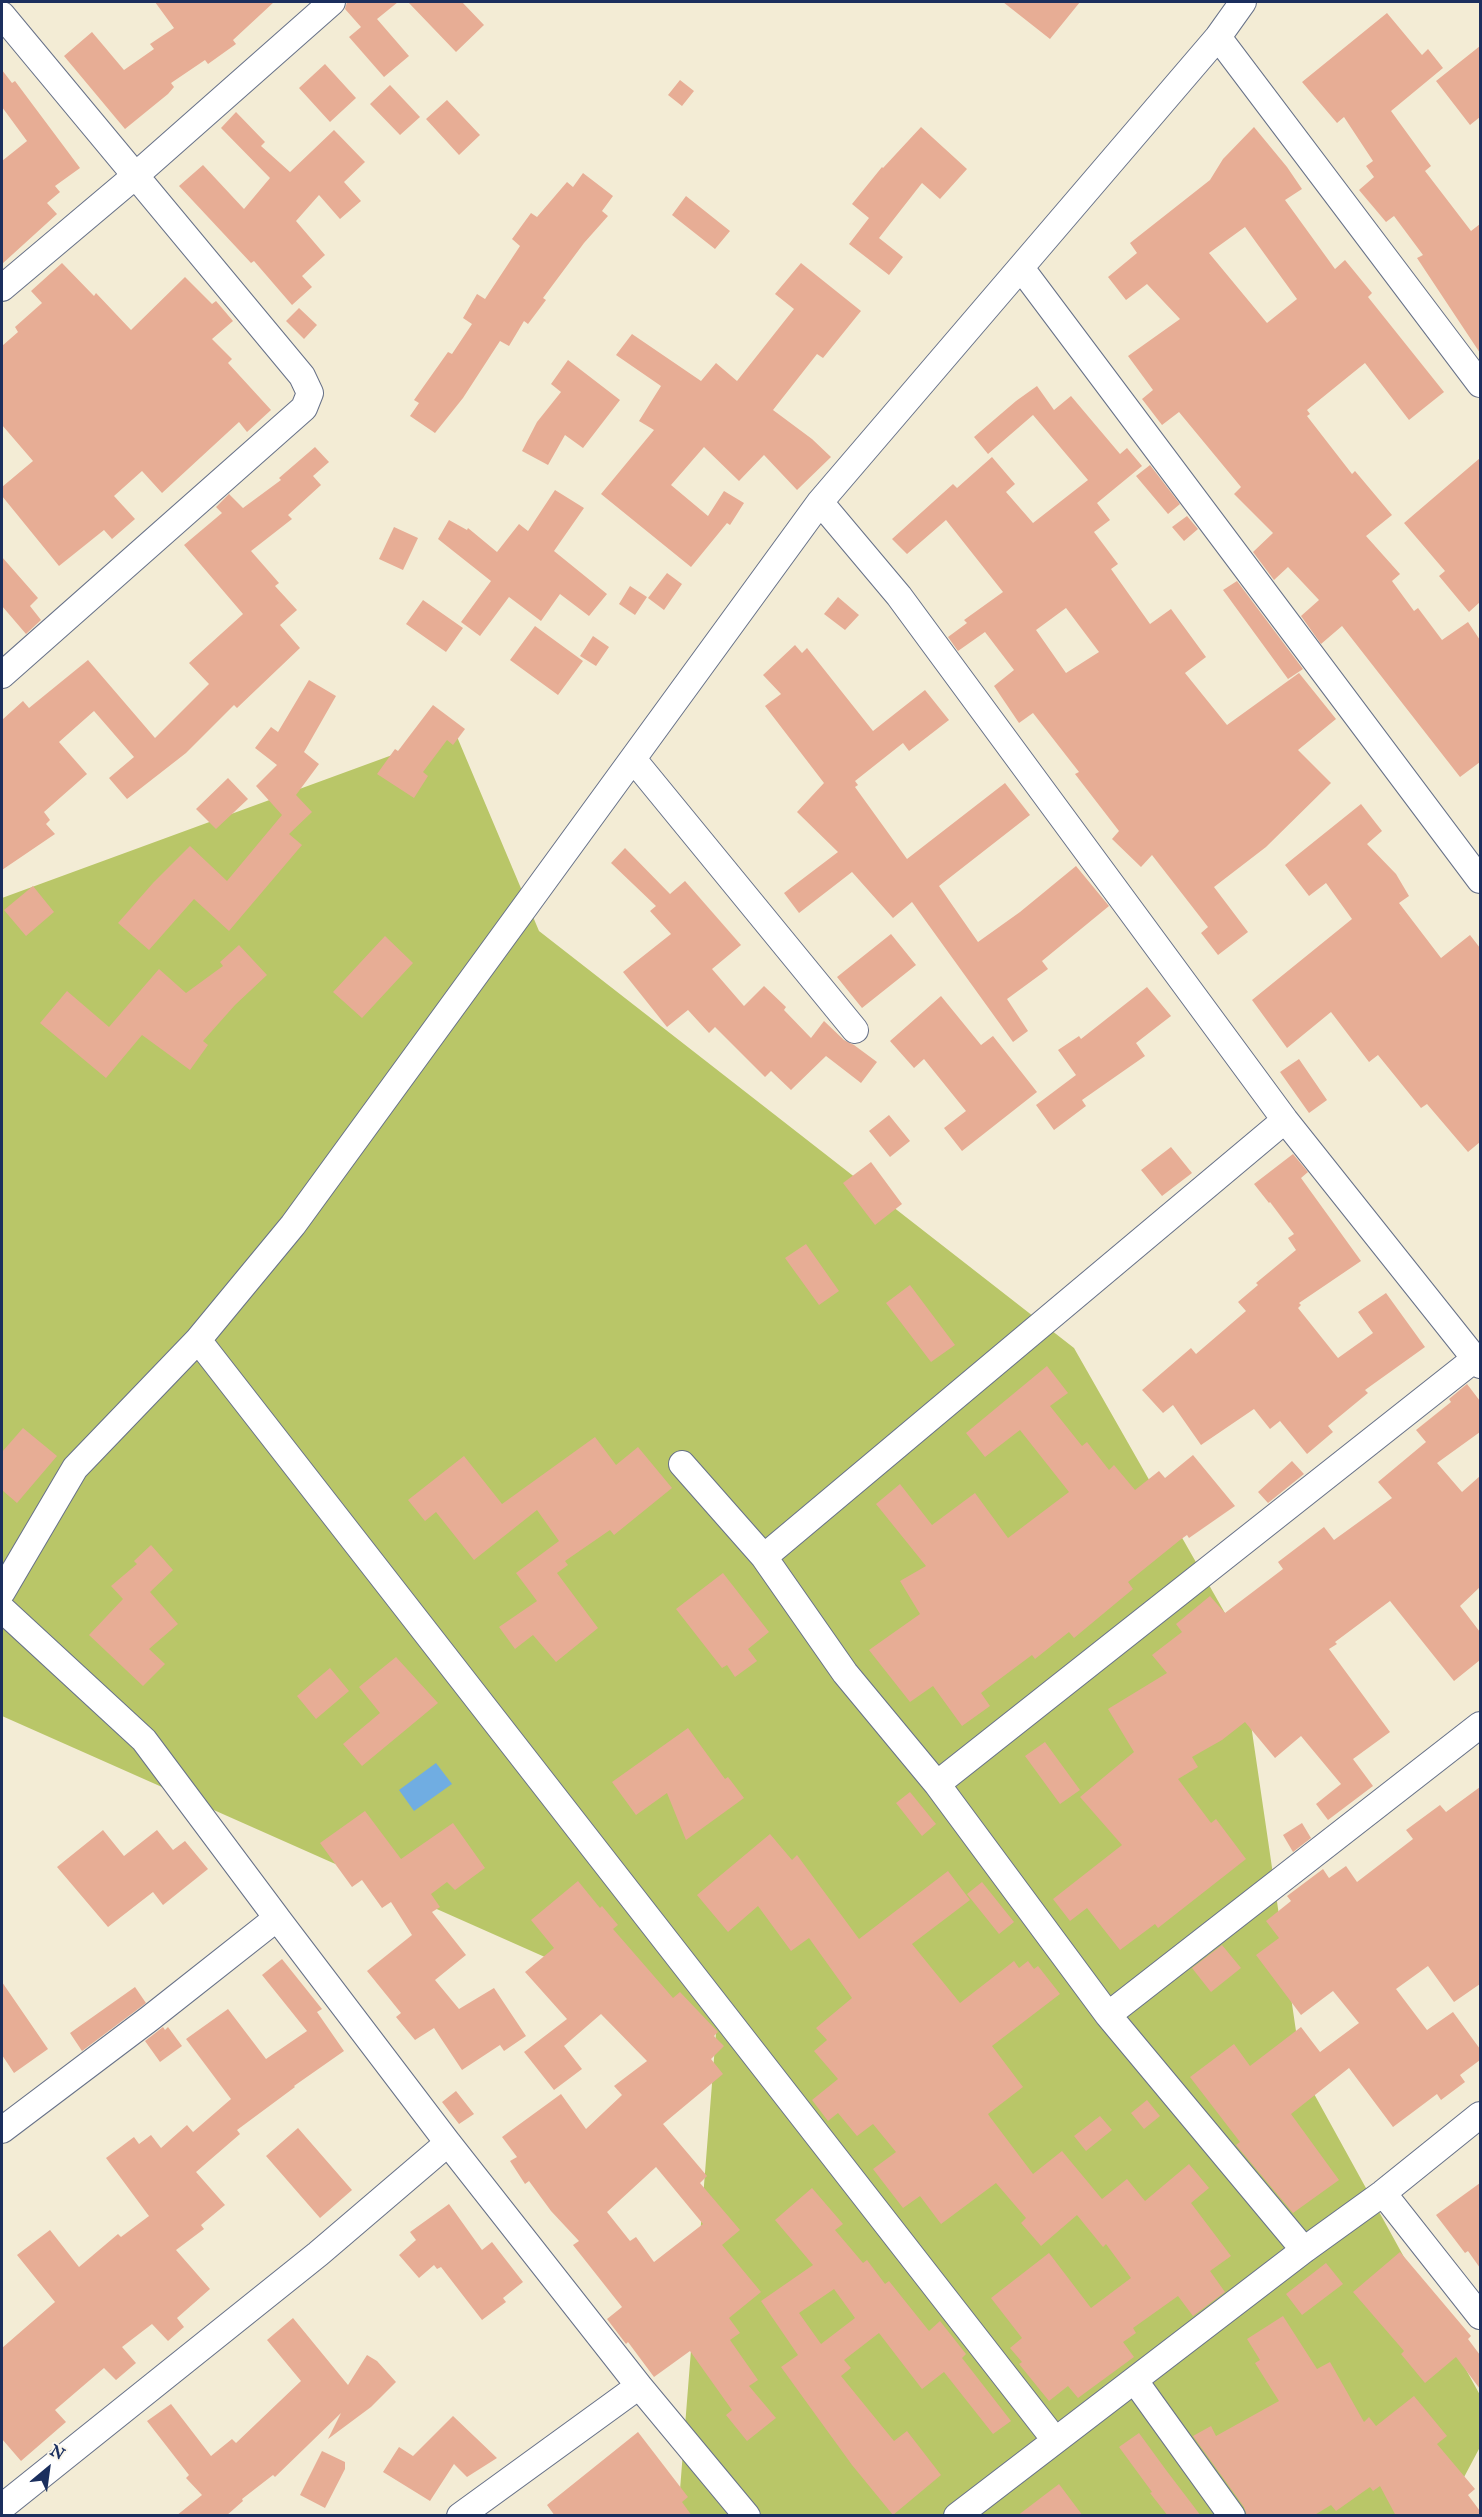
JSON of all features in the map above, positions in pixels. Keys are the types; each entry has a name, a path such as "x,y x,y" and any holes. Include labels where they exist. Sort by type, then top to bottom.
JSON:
{"street":[{"path":"2,288 135,176 332,2"},
{"path":"2,1592 75,1468 198,1340 293,1225 820,502 1218,37 1243,2"},
{"path":"2,15 302,376 310,393 304,408 2,675"},
{"path":"1218,37 1480,384"},
{"path":"1021,268 1480,879"},
{"path":"820,502 899,596 1285,1120 1478,1362 937,1784"},
{"path":"633,759 855,1030"},
{"path":"764,1557 1285,1120"},
{"path":"198,1340 1055,2440"},
{"path":"682,1464 764,1557 844,1673 937,1784 1108,2015 1304,2250"},
{"path":"2,1609 144,1740 448,2143 639,2386 747,2516"},
{"path":"1108,2015 1480,1725"},
{"path":"2,2130 149,2019 276,1917"},
{"path":"957,2516 1304,2250 1383,2193 1480,2115"},
{"path":"2,2507 318,2254 448,2143"},
{"path":"1383,2193 1480,2316"},
{"path":"1135,2381 1232,2516"},
{"path":"460,2516 639,2386"}],"green space":[{"path":"455,732 539,931 1074,1348 1238,1636 1302,2072 1480,2395 1480,2447 1444,2515 678,2515 716,2033 2,1716 2,898"}],"water":[{"path":"436,1763 452,1784 414,1811 399,1790"}],"building":[{"path":"155,2 274,2 233,40 236,44 208,64 205,60 171,83 174,87 168,94 125,129 64,56 92,32 124,70 154,49 150,44 174,28"},
{"path":"347,2 398,2 377,19 409,56 384,77 349,37 361,27 345,9"},
{"path":"408,2 462,2 484,25 456,52"},
{"path":"1003,2 1080,2 1050,39"},
{"path":"1387,13 1422,55 1428,49 1443,68 1391,111 1431,166 1425,171 1471,231 1480,224 1480,353 1417,258 1423,255 1394,216 1386,222 1359,190 1374,177 1366,166 1373,161 1344,117 1337,123 1302,82"},
{"path":"1480,46 1480,117 1470,125 1436,81"},
{"path":"325,64 356,98 330,122 299,88"},
{"path":"2,70 12,83 15,81 80,168 55,186 60,192 47,203 57,214 2,264 2,161 27,141 2,107"},
{"path":"680,80 694,91 682,106 668,95"},
{"path":"390,85 420,117 400,135 370,104"},
{"path":"447,100 480,135 459,155 426,119"},
{"path":"236,112 265,142 261,146 290,172 334,130 365,162 344,182 361,201 340,219 319,195 296,221 325,255 302,276 312,287 292,305 254,261 251,263 179,186 203,165 244,209 270,178 221,128"},
{"path":"921,127 967,169 940,199 922,183 879,238 903,257 889,275 849,244 869,218 852,204 882,167"},
{"path":"1254,127 1302,189 1285,200 1335,269 1345,260 1372,293 1368,297 1444,392 1409,420 1365,363 1307,410 1310,414 1307,416 1352,474 1355,471 1392,515 1366,536 1400,574 1392,581 1414,611 1418,608 1442,640 1468,622 1480,640 1480,762 1460,777 1342,626 1321,644 1301,616 1319,600 1288,567 1274,580 1253,552 1273,533 1234,494 1241,487 1179,412 1162,425 1142,399 1153,390 1128,356 1180,319 1147,284 1126,300 1108,277 1137,253 1130,243 1210,180 1223,159","holes":["1245,227 1297,299 1267,323 1209,253"]},
{"path":"583,173 613,196 602,211 608,216 584,243 543,298 546,300 528,324 524,321 509,346 500,341 463,398 435,433 410,416 419,403 414,400 448,352 452,354 472,324 463,318 477,294 485,299 520,246 512,239 531,213 537,217 567,182 573,187"},
{"path":"686,196 730,231 715,249 672,215"},
{"path":"62,263 94,296 96,293 131,330 185,277 212,304 216,301 233,321 212,339 232,359 228,363 271,410 247,432 239,422 162,493 142,471 114,496 135,519 112,539 104,530 59,566 2,496 2,487 33,461 2,425 2,346 18,332 15,327 42,303 31,291"},
{"path":"801,263 861,311 823,358 817,354 773,410 812,439 831,457 797,490 764,455 739,481 704,447 671,485 708,516 724,491 744,503 730,525 727,523 691,567 601,494 654,430 639,421 661,386 616,355 632,334 701,381 716,363 737,381 794,309 775,294"},
{"path":"299,308 317,325 304,339 286,321"},
{"path":"568,360 620,400 583,448 565,435 548,465 522,451 537,422 561,392 551,384"},
{"path":"1037,386 1054,410 1071,396 1120,454 1127,448 1142,466 1097,503 1110,520 1094,532 1118,564 1111,569 1150,624 1171,609 1206,657 1185,673 1227,725 1299,673 1336,719 1298,750 1331,783 1266,847 1214,887 1248,932 1218,955 1201,933 1208,927 1152,855 1141,867 1112,839 1119,831 1075,774 1079,772 1033,713 1019,723 994,686 1014,670 985,632 958,651 948,637 967,623 964,620 1003,592 946,520 907,554 892,539 953,484 957,488 992,457 1015,484 1006,492 1033,523 1088,480 1033,415 988,454 974,437","holes":["1066,608 1099,652 1066,673 1036,630"]},
{"path":"315,447 329,462 313,476 321,485 288,515 292,519 251,551 279,583 275,586 297,610 280,625 300,648 237,708 234,705 186,753 127,799 109,778 134,757 94,711 59,742 87,774 44,812 50,820 46,824 55,834 2,870 2,720 23,701 29,708 88,660 155,738 209,684 189,663 243,614 184,545 222,513 216,507 229,494 243,508 281,480 279,478"},
{"path":"1480,458 1480,602 1469,612 1439,576 1445,571 1404,523"},
{"path":"1150,465 1180,504 1168,514 1136,476"},
{"path":"555,490 584,508 554,551 607,594 589,616 560,594 541,621 509,597 480,636 461,622 491,581 438,539 449,520 467,530 468,528 497,552 519,524 528,531"},
{"path":"1187,516 1198,529 1184,541 1172,527"},
{"path":"394,527 418,538 403,570 379,559"},
{"path":"2,557 38,598 30,606 41,620 26,634 2,606"},
{"path":"667,573 682,584 664,610 648,598"},
{"path":"1237,581 1303,669 1288,679 1223,590"},
{"path":"630,586 647,597 635,615 619,604"},
{"path":"838,597 859,615 845,630 824,614"},
{"path":"423,600 463,628 446,652 406,624"},
{"path":"535,626 583,661 558,695 510,660"},
{"path":"593,636 609,647 596,666 580,656"},
{"path":"795,645 802,653 807,648 873,731 925,690 949,720 909,751 903,743 855,781 858,785 855,787 907,859 1005,783 1030,815 939,886 978,942 1020,912 1076,866 1109,906 1042,961 1048,969 1007,999 1028,1031 1013,1042 912,902 893,918 852,872 799,913 784,893 838,852 797,812 824,783 765,706 781,694 763,675"},
{"path":"309,680 336,696 304,752 319,764 296,795 312,812 289,834 302,845 229,931 194,899 149,950 118,923 153,883 190,846 227,881 282,815 256,786 277,765 255,748 271,727 278,732"},
{"path":"433,705 465,729 453,745 447,740 423,772 428,776 414,798 377,774 395,749 398,751"},
{"path":"228,778 248,799 216,829 196,809"},
{"path":"1361,804 1382,831 1367,844 1396,874 1409,896 1399,903 1441,958 1470,935 1480,948 1480,1142 1468,1152 1427,1104 1421,1108 1378,1055 1369,1062 1331,1012 1287,1048 1252,1000 1352,919 1326,883 1309,896 1285,865"},
{"path":"625,848 670,894 685,881 741,945 712,969 744,1006 764,986 786,1007 784,1010 811,1038 824,1021 844,1040 877,1062 861,1083 826,1056 791,1090 771,1071 765,1077 715,1027 709,1033 688,1010 667,1027 623,972 671,934 650,911 656,906 611,863"},
{"path":"33,886 54,912 26,936 4,910"},
{"path":"891,934 916,965 862,1008 837,977"},
{"path":"385,936 413,963 362,1018 333,992"},
{"path":"239,945 267,975 235,1005 203,1041 208,1045 190,1070 142,1035 106,1078 40,1023 67,991 109,1027 159,969 186,993 223,966 220,962"},
{"path":"1147,987 1171,1016 1136,1043 1145,1056 1082,1100 1086,1106 1054,1130 1036,1105 1076,1075 1058,1050 1079,1036 1081,1039"},
{"path":"941,996 981,1045 993,1036 1037,1092 962,1151 944,1128 966,1111 924,1059 914,1068 890,1041"},
{"path":"1299,1059 1327,1100 1309,1113 1280,1072"},
{"path":"889,1115 910,1141 890,1157 869,1131"},
{"path":"1171,1147 1192,1173 1162,1196 1141,1170"},
{"path":"1293,1154 1308,1172 1301,1178 1361,1261 1299,1303 1301,1305 1298,1308 1338,1358 1373,1333 1358,1312 1386,1293 1425,1347 1365,1390 1368,1393 1328,1426 1333,1432 1307,1454 1280,1421 1270,1429 1254,1409 1201,1445 1173,1405 1163,1413 1142,1390 1191,1348 1196,1354 1246,1311 1238,1302 1258,1285 1256,1283 1296,1250 1288,1238 1294,1234 1254,1184"},
{"path":"871,1162 902,1204 875,1225 843,1183"},
{"path":"806,1244 839,1291 819,1305 785,1258"},
{"path":"910,1285 955,1345 931,1362 886,1303"},
{"path":"1047,1366 1068,1393 1050,1406 1082,1446 1087,1442 1109,1470 1114,1465 1135,1490 1159,1471 1165,1478 1193,1455 1235,1506 1189,1538 1187,1535 1128,1582 1133,1589 1074,1638 1069,1632 1035,1659 1032,1655 981,1693 990,1706 962,1726 933,1686 910,1702 869,1650 920,1614 900,1581 926,1566 876,1504 900,1484 932,1525 975,1493 1008,1538 1069,1492 1020,1430 985,1457 966,1433"},
{"path":"1467,1384 1480,1401 1480,1432 1437,1463 1462,1492 1480,1476 1480,1587 1460,1606 1480,1632 1480,1660 1454,1681 1390,1601 1329,1649 1390,1732 1353,1759 1373,1786 1328,1820 1316,1804 1341,1784 1301,1736 1275,1758 1245,1722 1222,1740 1192,1757 1198,1767 1178,1779 1211,1823 1216,1819 1246,1859 1158,1928 1155,1924 1120,1950 1087,1908 1070,1921 1053,1899 1122,1845 1080,1797 1134,1752 1108,1709 1167,1673 1152,1655 1182,1632 1176,1624 1210,1596 1225,1613 1283,1569 1278,1562 1324,1527 1334,1540 1392,1498 1378,1482 1426,1442 1416,1430 1451,1402 1449,1399"},
{"path":"23,1428 57,1456 17,1503 2,1490 2,1452"},
{"path":"595,1437 616,1465 638,1447 672,1488 614,1535 610,1530 565,1561 568,1565 557,1573 598,1628 556,1662 533,1635 515,1649 499,1627 537,1601 516,1573 559,1541 537,1510 474,1560 436,1512 425,1521 408,1500 464,1456 502,1504"},
{"path":"1292,1461 1304,1474 1268,1503 1258,1492"},
{"path":"151,1545 173,1570 150,1592 178,1624 149,1649 165,1664 143,1686 89,1635 123,1599 111,1586 137,1564 134,1561"},
{"path":"723,1573 769,1632 748,1649 757,1661 735,1677 727,1665 722,1668 676,1609"},
{"path":"396,1657 438,1703 362,1766 343,1744 380,1713 359,1687"},
{"path":"330,1668 349,1691 316,1719 297,1696"},
{"path":"688,1728 725,1779 728,1777 744,1798 686,1840 667,1793 636,1815 612,1782"},
{"path":"1045,1742 1080,1790 1060,1804 1025,1756"},
{"path":"1480,1787 1480,1984 1454,2002 1428,1966 1396,1989 1427,2030 1453,2012 1480,2049 1480,2060 1460,2075 1465,2082 1441,2100 1437,2094 1393,2127 1349,2068 1291,2114 1339,2180 1293,2213 1236,2145 1240,2142 1190,2077 1234,2044 1250,2066 1301,2027 1320,2052 1359,2023 1333,1991 1301,2015 1256,1955 1279,1938 1266,1921 1291,1901 1287,1896 1323,1869 1329,1878 1346,1866 1357,1882 1413,1839 1406,1830 1440,1805 1446,1812"},
{"path":"910,1792 936,1824 922,1836 896,1803"},
{"path":"365,1811 401,1859 453,1823 485,1868 455,1890 447,1882 431,1894 440,1907 432,1912 466,1955 435,1980 459,2009 494,1988 526,2036 504,2051 500,2045 462,2070 434,2028 415,2040 396,2017 401,2013 367,1971 412,1935 391,1902 382,1908 362,1880 352,1887 320,1843"},
{"path":"1302,1823 1311,1838 1293,1852 1283,1835"},
{"path":"103,1830 124,1856 157,1830 173,1850 185,1841 208,1869 163,1905 153,1892 108,1927 57,1867"},
{"path":"770,1834 792,1860 797,1855 859,1939 948,1871 970,1900 912,1944 960,2003 1014,1961 1019,1968 1028,1961 1034,1969 1038,1966 1060,1994 992,2046 1023,2087 988,2114 1033,2174 1062,2151 1102,2199 1127,2179 1145,2201 1189,2164 1209,2188 1191,2203 1231,2256 1210,2271 1225,2292 1193,2316 1178,2296 1133,2328 1136,2333 1123,2342 1134,2357 1078,2398 1068,2386 1049,2401 1019,2364 1022,2362 1010,2348 1022,2338 991,2298 1049,2253 1091,2308 1131,2278 1106,2244 1103,2247 1077,2215 1041,2246 1021,2223 1026,2218 996,2183 941,2224 920,2196 903,2208 873,2169 896,2152 873,2124 857,2136 838,2113 828,2121 812,2100 838,2079 814,2051 827,2040 816,2028 852,1998 809,1938 791,1951 758,1906 728,1932 697,1895"},
{"path":"578,1881 600,1908 602,1906 618,1925 613,1929 673,1998 680,1992 718,2032 714,2036 724,2046 711,2059 723,2074 663,2124 707,2176 700,2183 740,2230 722,2245 761,2292 729,2318 740,2333 730,2340 758,2380 749,2386 776,2418 747,2441 726,2415 732,2410 690,2351 654,2377 628,2342 626,2344 607,2319 622,2307 573,2245 579,2241 551,2211 529,2181 525,2184 510,2161 517,2157 502,2137 561,2094 586,2129 622,2095 614,2086 647,2061 601,2014 564,2046 582,2069 554,2090 524,2052 567,2019 525,1972 554,1948 531,1920","holes":["656,2167 703,2224 654,2262 636,2237 630,2241 607,2212"]},
{"path":"982,1882 1014,1922 999,1934 967,1894"},
{"path":"1222,1945 1241,1968 1211,1992 1192,1968"},
{"path":"282,1959 322,2009 317,2012 344,2051 237,2130 240,2134 196,2172 225,2205 201,2225 204,2229 176,2250 210,2289 177,2318 184,2327 168,2341 152,2324 122,2347 136,2363 116,2380 104,2368 55,2410 66,2422 21,2461 2,2439 2,2348 55,2302 17,2255 50,2230 79,2267 118,2234 121,2237 149,2216 106,2158 134,2137 139,2144 151,2135 161,2148 187,2125 193,2132 231,2099 186,2039 228,2009 266,2059 307,2031 262,1975"},
{"path":"2,1982 48,2049 14,2073 2,2055"},
{"path":"135,1987 146,2003 82,2051 70,2033"},
{"path":"163,2027 165,2030 168,2027 182,2046 160,2062 145,2041"},
{"path":"456,2091 474,2114 459,2124 442,2102"},
{"path":"1147,2100 1160,2116 1144,2129 1131,2113"},
{"path":"1100,2116 1112,2130 1086,2151 1074,2136"},
{"path":"298,2128 352,2190 320,2218 266,2156"},
{"path":"1480,2183 1480,2268 1468,2251 1465,2253 1436,2215"},
{"path":"812,2188 843,2224 835,2230 863,2263 867,2260 885,2284 889,2281 929,2331 940,2321 966,2354 962,2358 1011,2421 993,2434 944,2372 922,2389 879,2333 844,2360 851,2368 841,2376 894,2441 907,2431 941,2475 893,2515 852,2465 781,2367 798,2355 761,2301 813,2265 775,2220","holes":["834,2289 855,2318 821,2344 799,2313"]},
{"path":"449,2204 482,2250 492,2242 523,2282 503,2298 506,2302 482,2320 441,2267 437,2269 434,2265 419,2278 399,2255 416,2240 410,2232"},
{"path":"1400,2252 1471,2336 1468,2339 1480,2355 1480,2389 1456,2357 1425,2383 1401,2354 1404,2351 1353,2292"},
{"path":"1326,2263 1343,2284 1302,2315 1286,2294"},
{"path":"1283,2316 1317,2369 1330,2362 1364,2422 1369,2417 1376,2426 1414,2396 1447,2436 1437,2444 1475,2489 1468,2495 1480,2511 1480,2516 1396,2516 1380,2486 1373,2491 1370,2487 1336,2511 1331,2505 1313,2516 1247,2516 1244,2507 1193,2436 1211,2426 1216,2436 1279,2401 1255,2363 1260,2360 1247,2339"},
{"path":"293,2318 348,2385 367,2355 377,2361 396,2382 371,2407 328,2439 341,2413 275,2477 273,2475 242,2499 243,2501 226,2516 176,2516 202,2495 186,2478 189,2475 147,2421 171,2404 211,2456 232,2439 236,2443 301,2381 267,2340"},
{"path":"453,2416 497,2458 467,2477 454,2464 430,2501 383,2472 399,2447 413,2456"},
{"path":"638,2432 688,2497 682,2502 692,2516 555,2516 547,2505"},
{"path":"1139,2433 1201,2516 1168,2516 1150,2493 1152,2492 1119,2447"},
{"path":"322,2451 345,2462 345,2469 325,2508 300,2495"},
{"path":"1059,2484 1083,2516 1017,2516"}]}
